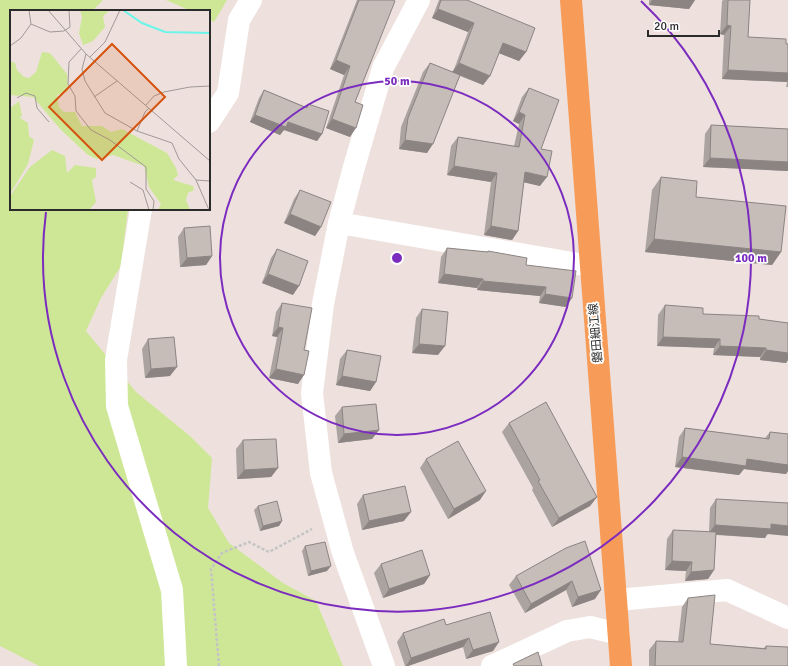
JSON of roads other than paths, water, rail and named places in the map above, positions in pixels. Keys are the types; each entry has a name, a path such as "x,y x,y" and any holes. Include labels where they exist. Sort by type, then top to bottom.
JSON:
{"main road":[{"name":"磐田細江線","path":"571,0 621,666"}],"street":[{"path":"210,120 228,93 239,20 251,0"},
{"path":"384,666 343,553 321,473 312,394 323,304 339,223 354,167 383,68 419,0"},
{"path":"141,210 116,360 117,406 172,590 176,666"},
{"path":"339,223 590,266"},
{"path":"616,600 727,590 788,618"},
{"path":"492,666 567,631 590,627 619,634"}]}
